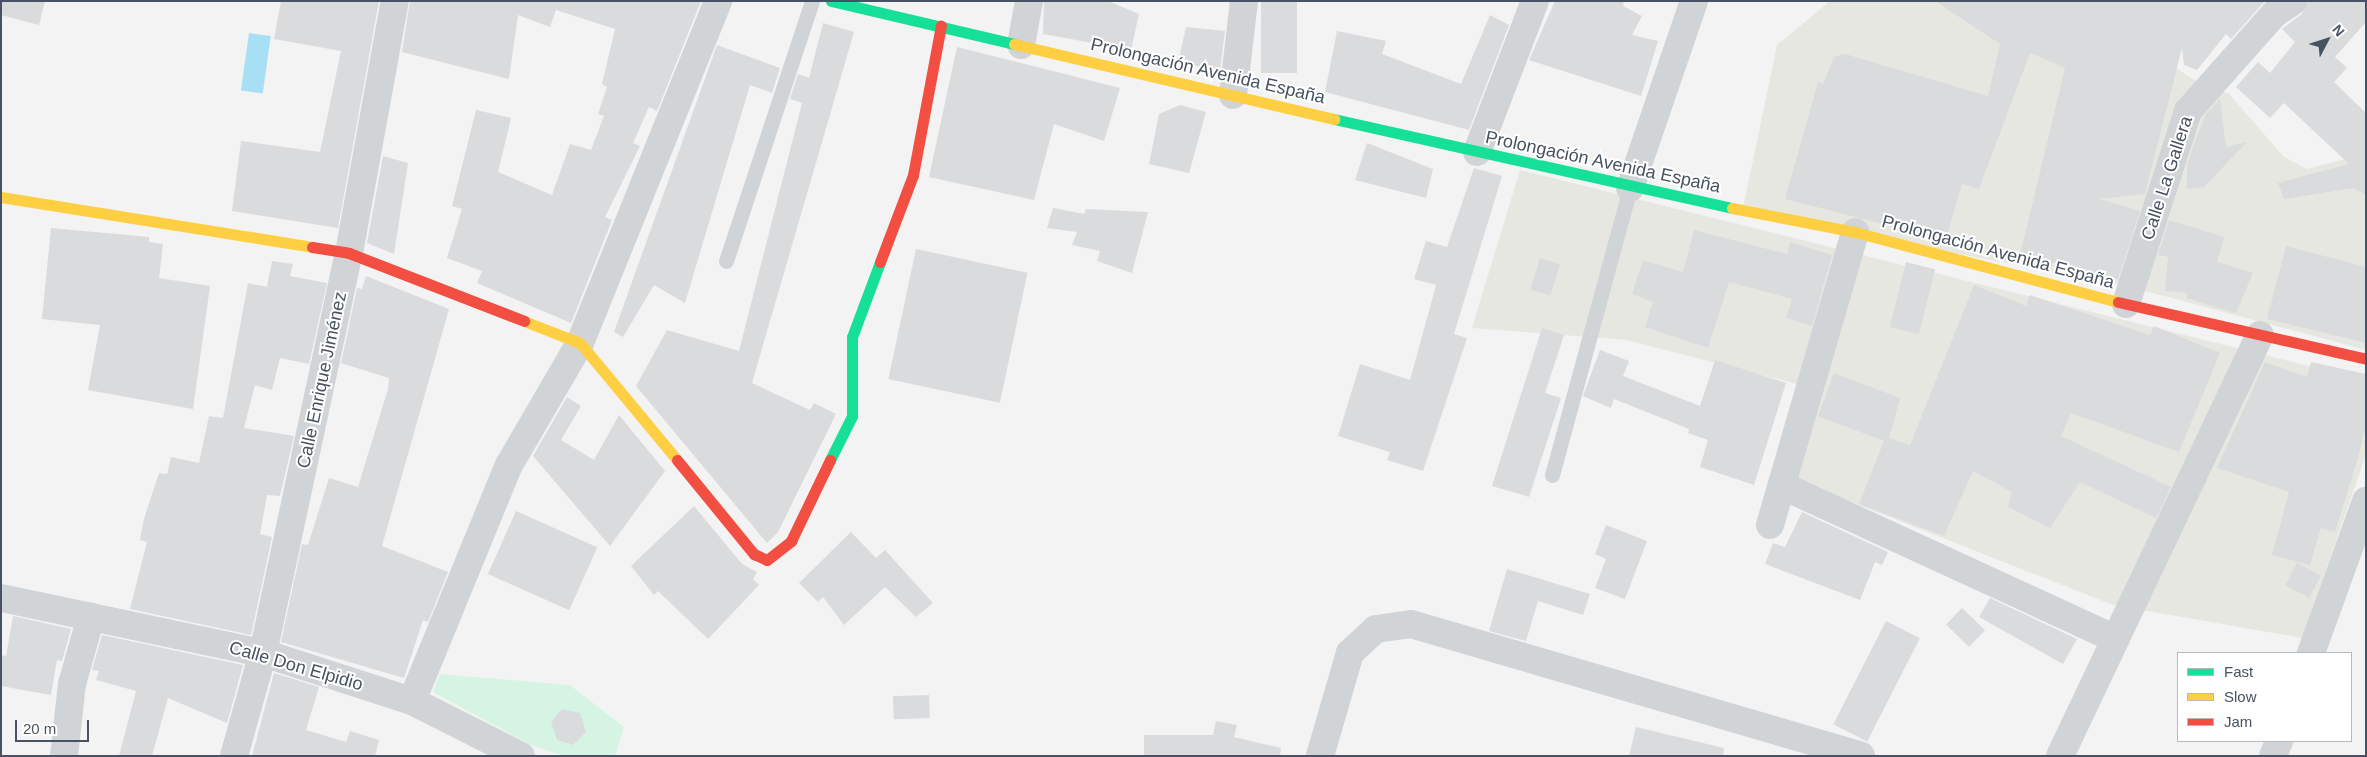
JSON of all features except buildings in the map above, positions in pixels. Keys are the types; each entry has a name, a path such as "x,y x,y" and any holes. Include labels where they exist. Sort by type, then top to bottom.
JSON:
{"street":[{"name":"Calle Enrique Jiménez","path":"234,756 263,653 349,253 395,1"},
{"path":"412,701 509,465 580,343 718,1"},
{"name":"Prolongación Avenida España","path":"831,1 1630,188 1855,232 2126,304 2366,359"},
{"path":"1021,45 1029,1"},
{"path":"1233,95 1244,1"},
{"path":"1477,152 1535,1"},
{"path":"1630,188 1694,1"},
{"name":"Calle La Gallera","path":"2126,304 2188,111 2276,5"},
{"path":"1,197 349,253 580,343 754,554 767,560 782,554 845,438 852,416 852,337 913,175 940,26"},
{"path":"1770,525 1783,486 1855,232"},
{"path":"2060,756 2260,335"},
{"path":"1783,486 2115,639"},
{"path":"2311,652 2364,511"},
{"name":"Calle Don Elpidio","path":"1,598 263,653 412,701 521,756"},
{"path":"64,756 72,684 91,617"},
{"path":"1320,756 1350,653 1376,629 1394,624 1411,624 1861,756"},
{"path":"2274,756 2279,742"}],"lane":[{"path":"726,260 812,1"},
{"path":"1552,475 1630,188"}],"shaded area":[{"path":"1830,1 2076,1 2191,78 2229,94 2284,157 2307,169 2345,159 2366,141 2366,350 2123,285 1742,213 1777,45"},
{"path":"1520,170 2366,380 2366,455 2302,638 2113,605 1798,481 1801,385 1626,340 1472,328"}],"green space":[{"path":"440,674 570,685 624,727 615,756 565,756 533,746 433,692"}],"water":[{"path":"249,33 271,36 263,93 241,90"}],"traffic: fast":[{"path":"831,1 1014,44"},
{"path":"1334,119 1732,208"},
{"path":"830,460 852,416 852,337 880,262"}],"traffic: slow":[{"path":"1014,44 1334,119"},
{"path":"1,197 312,247"},
{"path":"1732,208 1855,232 2118,302"},
{"path":"524,321 580,343 677,460"}],"traffic: jam":[{"path":"880,262 913,175 941,26"},
{"path":"312,247 349,253 524,321"},
{"path":"2118,302 2366,359"},
{"path":"677,460 754,554 767,560 791,541 830,460"}]}
